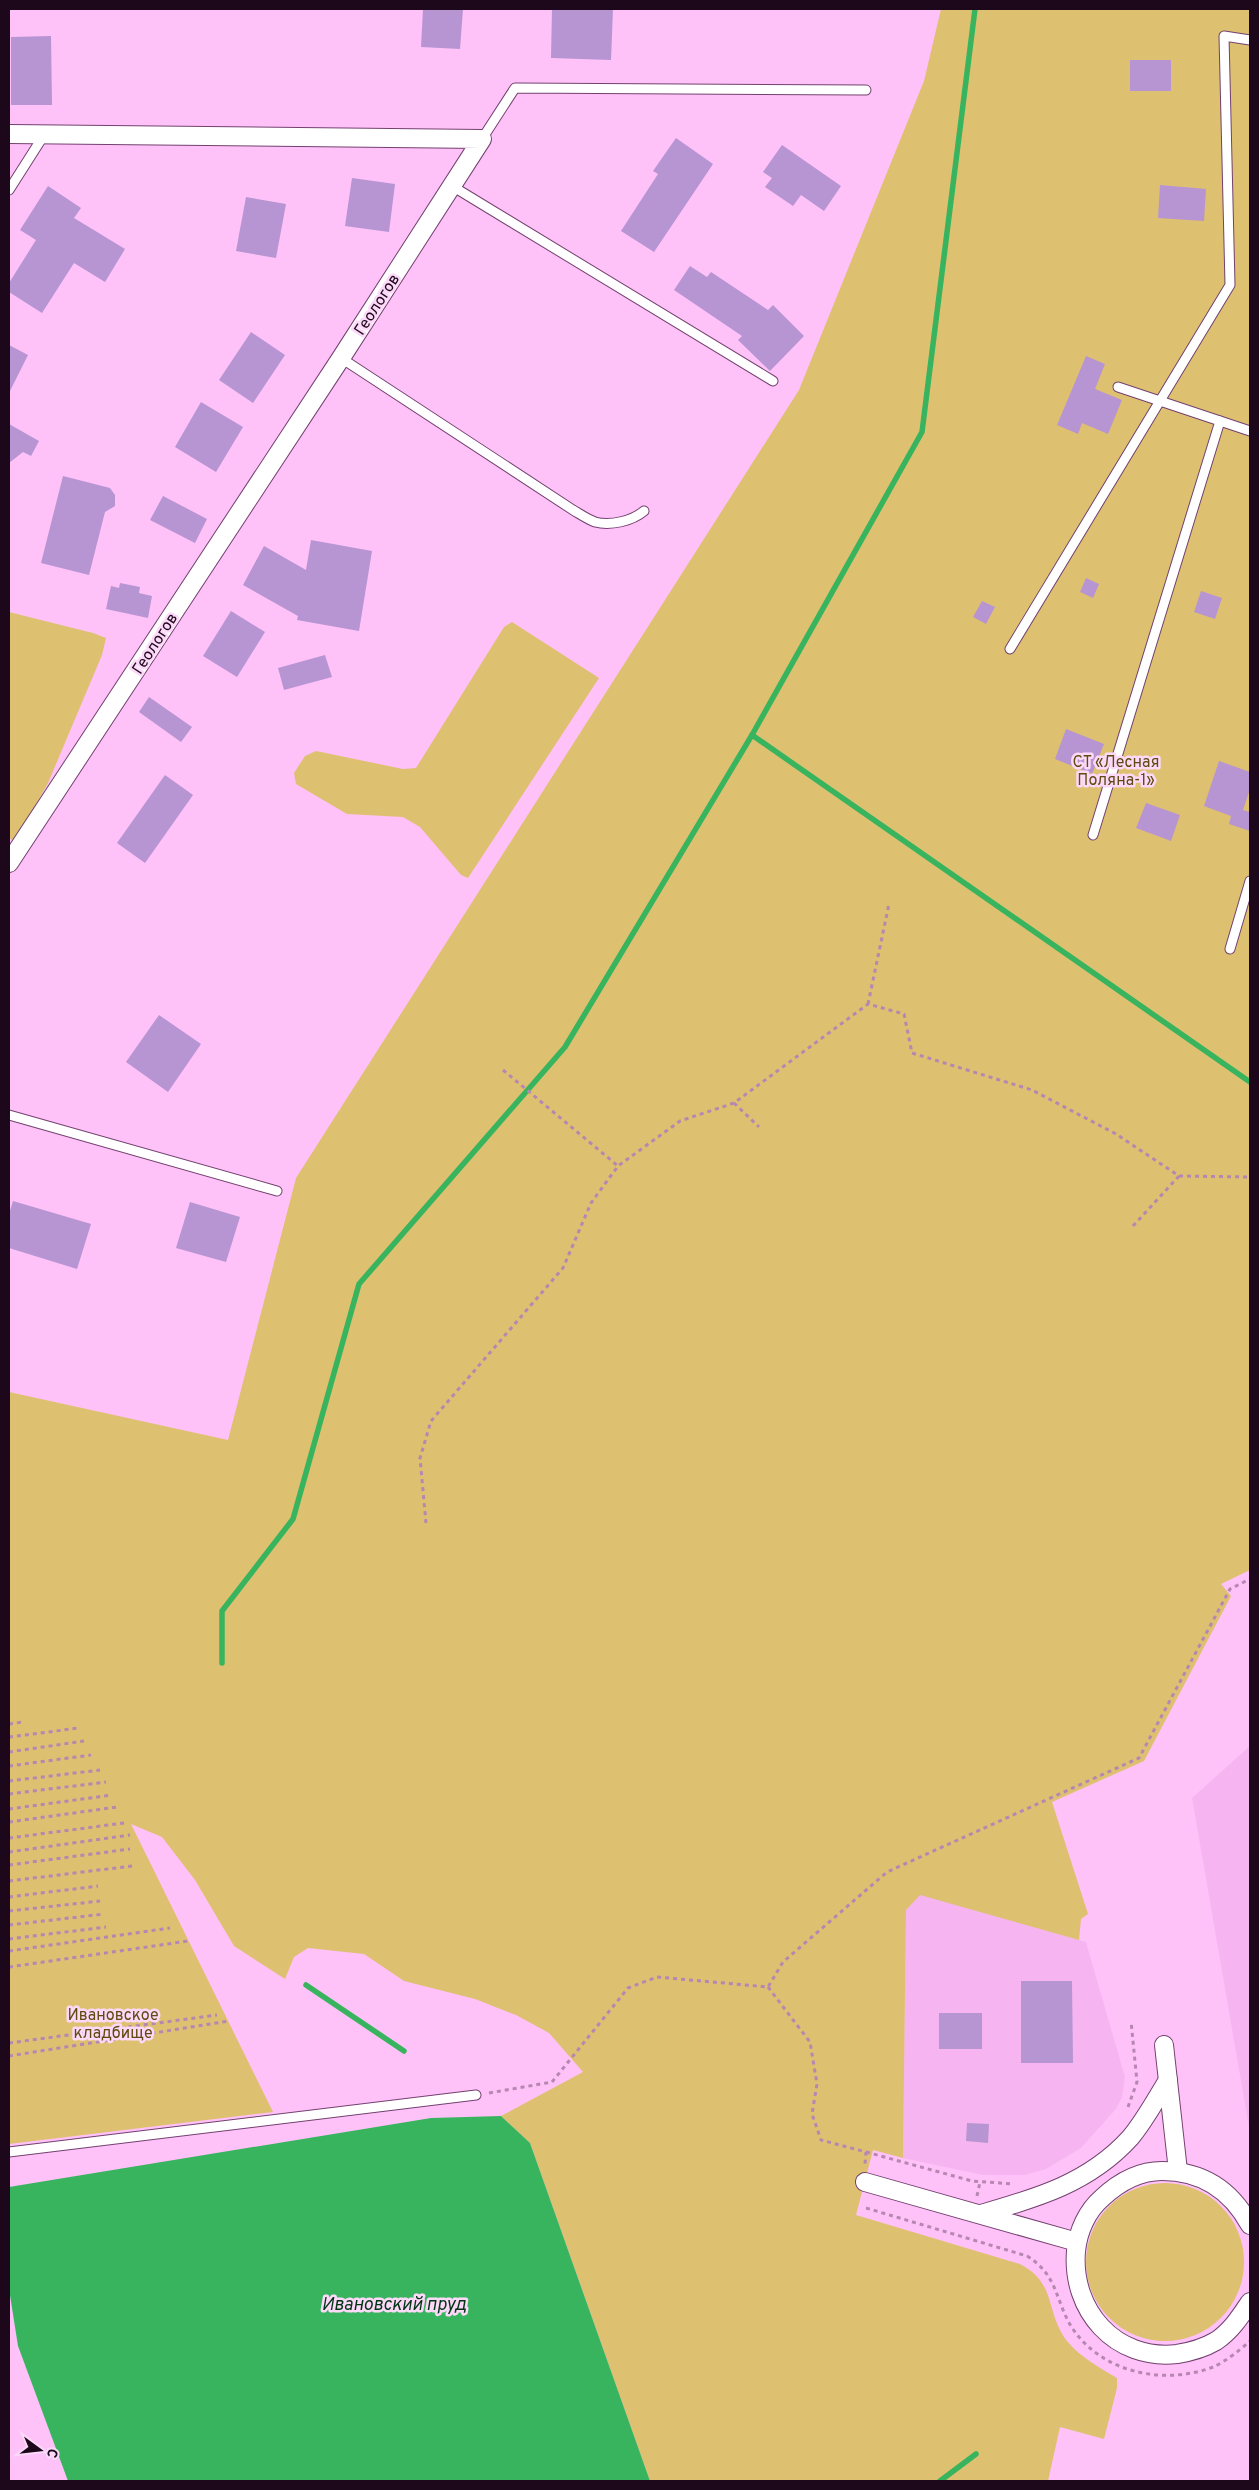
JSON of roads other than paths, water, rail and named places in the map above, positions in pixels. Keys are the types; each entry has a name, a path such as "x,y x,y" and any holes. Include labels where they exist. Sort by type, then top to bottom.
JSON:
{"street":[{"path":"9,134 482,139"},
{"name":"Геологов","path":"9,863 341,358 482,139"},
{"path":"1164,2045 1178,2171"},
{"path":"981,2214 1055,2191 1107,2159 1131,2136 1168,2080"},
{"path":"1250,2224 1240,2206 1222,2189 1201,2177 1178,2171 1155,2171 1134,2176 1114,2187 1097,2202 1084,2220 1077,2242 1074,2268 1080,2295 1093,2319 1113,2338 1136,2350 1163,2355 1190,2352 1215,2342 1236,2324 1250,2302"},
{"path":"865,2182 1077,2242"}],"lane":[{"path":"1010,649 1230,284 1224,36 1250,40"},
{"path":"482,139 515,88 866,90"},
{"path":"9,190 44,134"},
{"path":"452,186 772,381"},
{"path":"341,358 565,505 595,522 606,523 634,520 644,511"},
{"path":"1118,387 1250,431"},
{"path":"1093,835 1220,421"},
{"path":"1230,949 1250,881"},
{"path":"9,1115 277,1191"},
{"path":"9,2152 476,2095"}],"water":[{"name":"Ивановский пруд","path":"501,2116 530,2143 650,2481 68,2481 18,2346 9,2289 9,2187 431,2118"}],"waterway":[{"path":"222,1663 222,1611 293,1519 359,1284 565,1047 752,735 922,432 975,9"},
{"path":"752,735 1250,1082"},
{"path":"306,1985 404,2051"},
{"path":"940,2481 976,2454"}],"park label":[{"name":"СТ «Лесная Поляна-1»","path":"1116,770"},
{"name":"Ивановское кладбище","path":"113,2023"}]}
